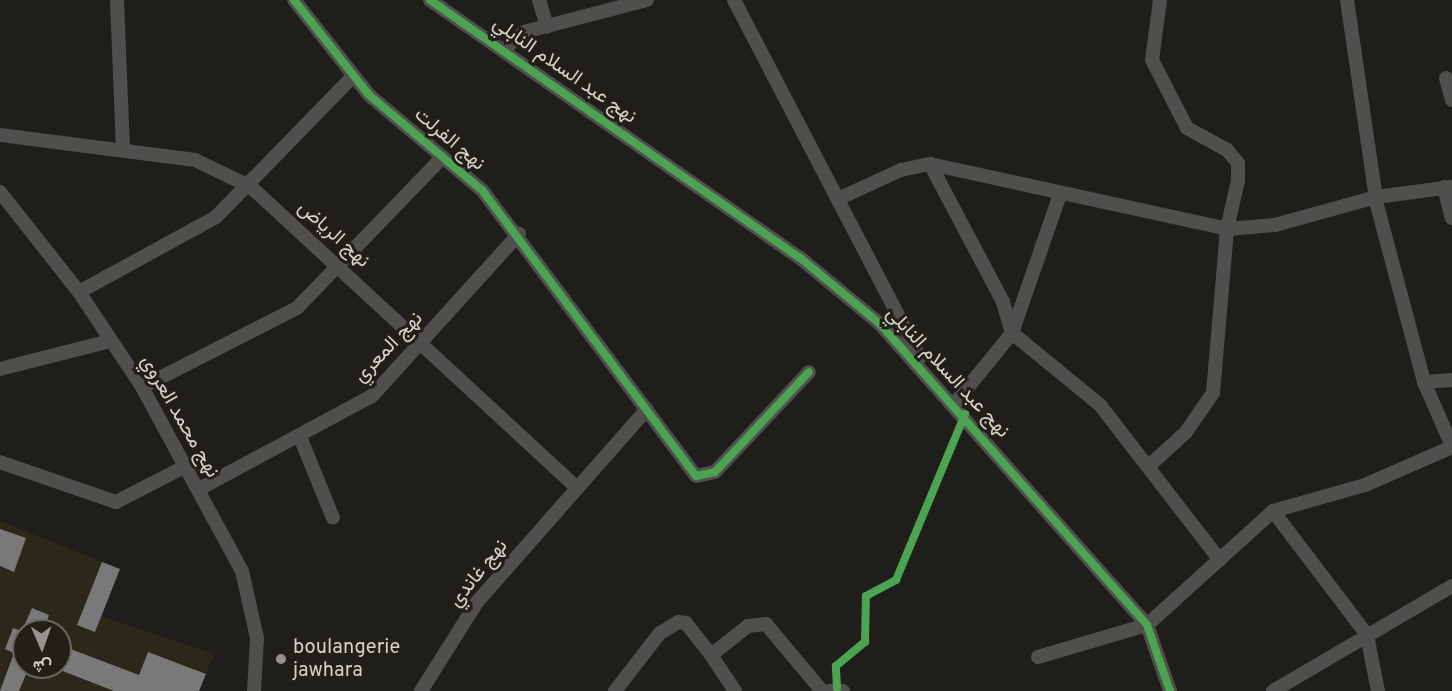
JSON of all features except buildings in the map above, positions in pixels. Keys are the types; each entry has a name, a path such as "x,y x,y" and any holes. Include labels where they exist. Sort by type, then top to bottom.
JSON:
{"street":[{"path":"117,0 123,149"},
{"name":"نهج الفرلت","path":"294,0 353,76 482,190 519,234 647,409 685,467 706,477 809,372"},
{"name":"نهج عبد السلام النابلي","path":"430,0 456,15 799,257 924,367 1147,625 1170,691"},
{"name":"نهج عبد السلام النابلي","path":"441,0 456,15"},
{"path":"539,0 547,27"},
{"path":"504,50 524,32 647,0"},
{"path":"734,0 840,198 924,367"},
{"path":"1151,464 1186,432 1213,393 1227,229 1238,163 1227,150 1187,128 1152,60 1160,0"},
{"path":"1038,657 1147,625 1273,510 1365,485 1452,446 1424,382 1376,197 1347,0"},
{"path":"79,292 193,233 250,187 353,76"},
{"path":"1446,78 1452,100"},
{"name":"نهج الرياض","path":"0,135 123,149 206,163 250,187 340,267 577,488"},
{"path":"142,387 287,315 340,267 443,157"},
{"path":"840,198 901,170 930,164 1227,229 1275,225 1376,197 1448,187 1452,218"},
{"path":"930,164 1003,302 1012,333 1100,405 1151,464 1220,560"},
{"name":"نهج محمد العروي","path":"0,192 79,292 142,387 199,489 250,593 257,638 254,691"},
{"path":"955,403 1012,333 1060,194"},
{"name":"نهج المعري","path":"199,489 300,437 372,396 519,234"},
{"path":"0,369 110,341"},
{"path":"1424,382 1452,380"},
{"name":"نهج غاندي","path":"422,691 477,602 647,409"},
{"path":"300,437 333,518"},
{"path":"0,462 116,502 186,466"},
{"path":"1273,510 1367,635 1378,691"},
{"path":"1273,691 1449,588 1452,604"},
{"path":"615,691 660,633 678,622 711,655 735,691"},
{"path":"711,655 748,626 766,624 822,691"},
{"path":"829,691 843,691"}],"shaded area":[{"path":"0,521 120,569 101,616 214,654 199,691 0,691"}],"cycle path":[{"path":"294,0 369,95 482,190 696,476 715,472 809,372"},
{"path":"430,0 799,257 880,324 1147,625 1170,691"},
{"path":"837,688 836,666 865,642 866,596 896,580 965,414"}],"place":[{"name":"boulangerie jawhara","path":"281,659"}]}
